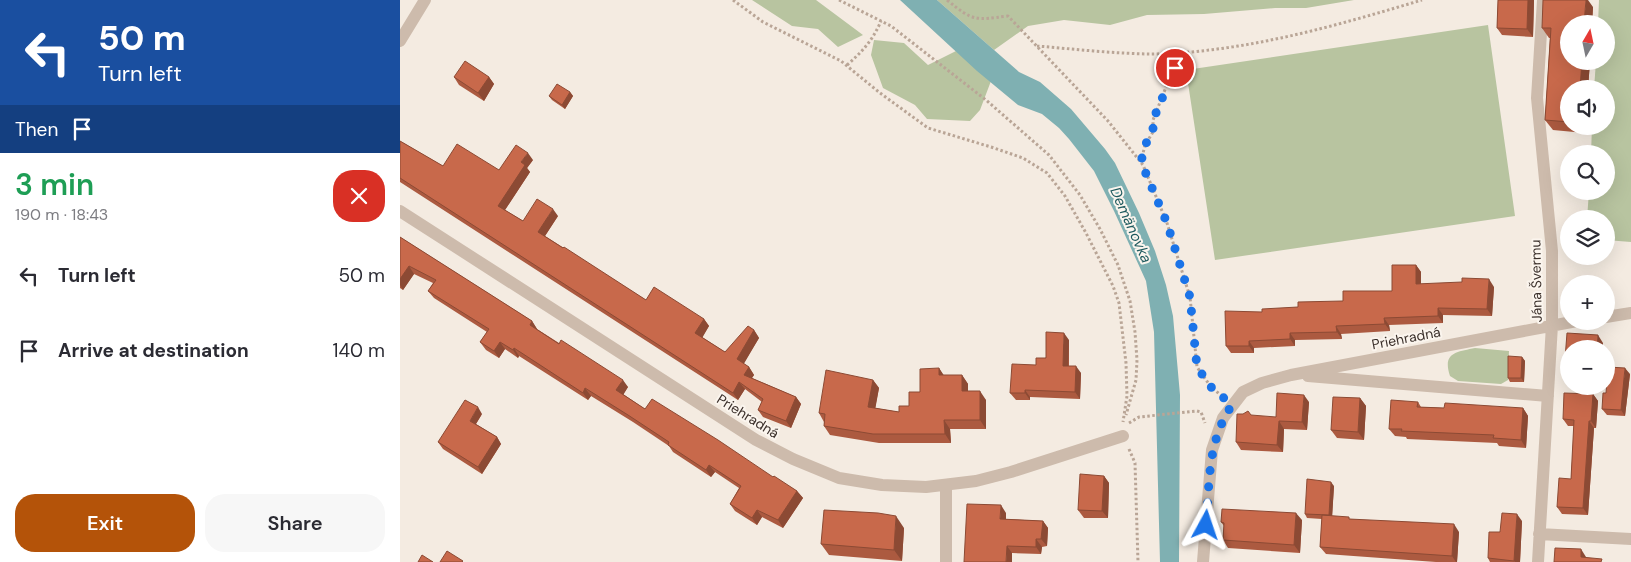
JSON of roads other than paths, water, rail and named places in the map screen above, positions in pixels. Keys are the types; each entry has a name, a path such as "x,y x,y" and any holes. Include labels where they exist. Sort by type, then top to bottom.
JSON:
{"street":[{"path":"400,41 425,0"},
{"name":"Jána Švermu","path":"1538,562 1552,325 1552,251 1537,98 1543,0"},
{"name":"Priehradná","path":"400,211 748,435 774,450 839,478 862,483 905,486 976,482 1123,436"},
{"path":"1615,316 1631,313"},
{"name":"Priehradná","path":"1203,562 1212,450 1223,418 1243,392 1262,383 1291,375 1560,324"},
{"path":"1291,375 1548,396"},
{"path":"946,485 946,562"},
{"path":"1539,534 1631,539"}],"water":[{"name":"Demänovka","path":"900,0 937,0 1019,72 1040,82 1071,109 1115,163 1155,251 1166,285 1173,316 1180,395 1179,562 1160,562 1154,332 1146,281 1114,211 1094,171 1059,128 1042,114 1018,105 977,71"}]}
